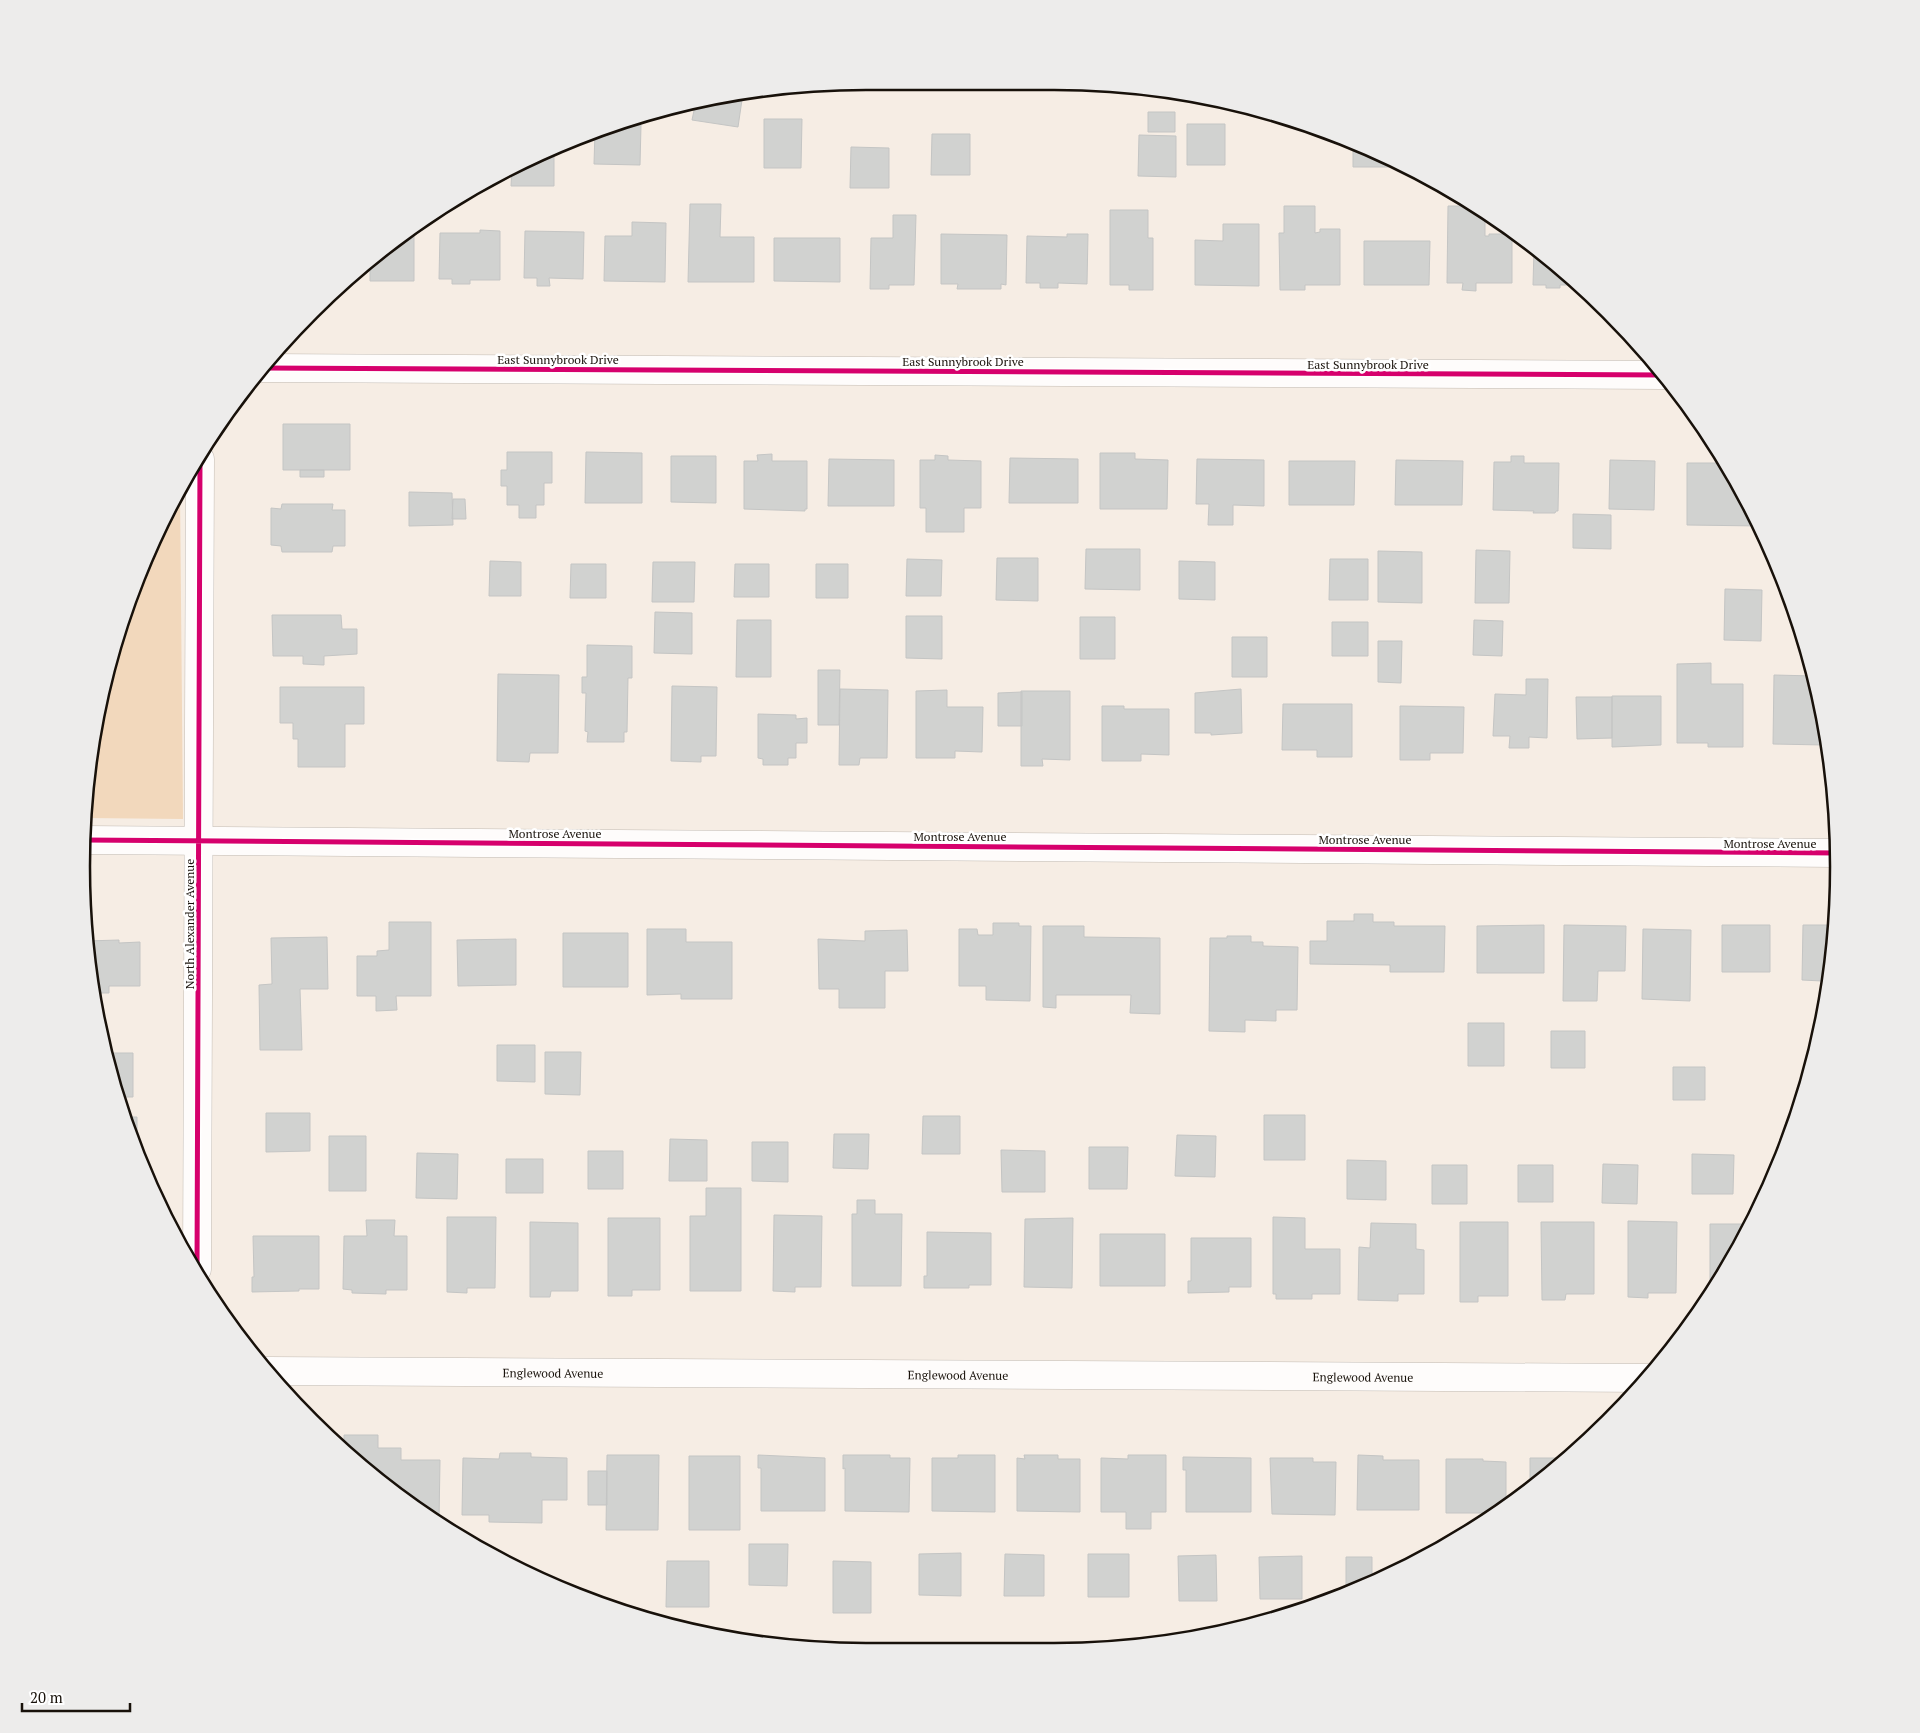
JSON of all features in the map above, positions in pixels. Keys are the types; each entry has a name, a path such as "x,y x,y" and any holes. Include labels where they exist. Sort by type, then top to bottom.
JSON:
{"street":[{"name":"East Sunnybrook Drive","path":"272,368 1654,375"},
{"name":"North Alexander Avenue","path":"196,1258 200,468"},
{"name":"Montrose Avenue","path":"91,840 1829,853"},
{"name":"Englewood Avenue","path":"278,1372 1637,1378"}],"shaded area":[{"path":"180,504 183,819 92,818 97,765 105,715 116,666 131,617 149,569"}],"building":[{"path":"742,101 738,127 692,120 694,110"},
{"path":"1148,112 1175,112 1175,132 1148,132"},
{"path":"764,119 802,119 801,168 764,168"},
{"path":"1187,124 1225,124 1225,165 1187,165"},
{"path":"641,125 640,165 594,164 595,139"},
{"path":"932,134 970,134 970,175 931,175"},
{"path":"1139,135 1176,136 1176,177 1138,176"},
{"path":"851,147 889,148 889,188 850,188"},
{"path":"1353,150 1389,166 1389,167 1353,167"},
{"path":"554,156 554,186 511,186 512,176"},
{"path":"690,204 721,204 720,237 754,237 754,282 688,282"},
{"path":"1284,206 1315,206 1315,233 1320,232 1320,229 1340,229 1340,285 1305,285 1305,290 1280,290 1279,233 1284,233"},
{"path":"1448,206 1461,206 1485,221 1485,236 1489,236 1489,234 1503,234 1512,240 1512,283 1476,283 1476,291 1462,290 1463,283 1447,283"},
{"path":"1110,210 1148,210 1148,238 1153,238 1153,290 1129,290 1129,285 1110,285"},
{"path":"893,215 916,215 914,285 889,285 889,289 870,289 871,238 893,238"},
{"path":"632,222 666,223 665,282 604,281 605,236 632,236"},
{"path":"1223,224 1259,224 1259,286 1195,285 1195,240 1223,241"},
{"path":"480,230 500,231 500,280 470,280 470,284 452,284 452,279 439,279 440,233 480,233"},
{"path":"525,231 584,232 583,279 549,278 550,286 537,286 537,278 524,278"},
{"path":"941,234 1007,235 1006,285 1001,284 1001,289 957,289 958,284 941,284"},
{"path":"1067,234 1088,234 1087,284 1058,283 1058,288 1040,288 1040,283 1026,283 1027,236 1067,237"},
{"path":"414,236 414,281 370,281 370,270"},
{"path":"774,238 840,238 840,282 774,281"},
{"path":"1364,241 1430,241 1429,285 1364,285"},
{"path":"1534,257 1567,285 1560,285 1560,288 1546,288 1546,285 1533,285"},
{"path":"283,424 350,424 350,470 283,470"},
{"path":"507,452 552,452 552,483 544,483 544,505 536,505 536,518 519,518 519,505 507,505 507,486 501,486 501,470 507,470"},
{"path":"586,452 642,453 642,503 585,503"},
{"path":"1100,453 1135,453 1135,459 1168,460 1167,509 1100,509"},
{"path":"772,454 772,461 807,461 807,509 805,511 744,509 744,461 758,461 757,455"},
{"path":"935,455 948,456 948,460 981,461 981,508 964,508 964,532 926,532 926,508 920,508 920,460 935,460"},
{"path":"671,456 716,456 716,503 671,502"},
{"path":"1511,456 1524,456 1524,463 1559,463 1558,511 1555,513 1533,513 1534,511 1493,510 1494,462 1511,462"},
{"path":"1010,458 1078,459 1078,503 1009,503"},
{"path":"829,459 894,460 894,506 828,506"},
{"path":"1197,459 1264,460 1264,506 1233,505 1233,525 1208,525 1209,504 1196,504"},
{"path":"1396,460 1463,461 1462,505 1395,505"},
{"path":"1610,460 1655,461 1654,510 1609,509"},
{"path":"1289,461 1355,461 1354,505 1289,505"},
{"path":"1687,463 1717,463 1751,526 1687,525"},
{"path":"300,470 324,470 324,477 300,477"},
{"path":"409,492 452,493 453,525 409,526"},
{"path":"453,499 465,499 466,519 452,519"},
{"path":"282,504 333,504 332,510 345,510 345,546 333,546 332,552 282,552 281,546 271,545 271,508 281,509"},
{"path":"1573,514 1611,515 1611,549 1573,548"},
{"path":"1086,549 1140,549 1140,590 1085,589"},
{"path":"1476,550 1510,551 1509,603 1475,603"},
{"path":"1378,551 1422,552 1422,603 1378,602"},
{"path":"997,558 1038,558 1038,601 996,600"},
{"path":"907,559 942,560 941,596 906,596"},
{"path":"1330,559 1368,559 1368,600 1329,600"},
{"path":"490,561 521,562 521,596 489,596"},
{"path":"1179,561 1215,562 1215,600 1179,599"},
{"path":"653,562 695,562 694,602 652,602"},
{"path":"571,564 606,564 606,598 570,598"},
{"path":"735,564 769,564 769,597 734,597"},
{"path":"816,564 848,564 848,598 816,598"},
{"path":"1725,589 1762,590 1761,641 1724,640"},
{"path":"655,612 692,613 692,654 654,653"},
{"path":"272,615 341,615 342,629 357,629 357,654 324,656 324,665 303,664 303,656 273,656"},
{"path":"906,616 942,616 942,659 906,658"},
{"path":"1080,617 1115,617 1115,659 1080,659"},
{"path":"737,620 771,620 771,677 736,677"},
{"path":"1474,620 1503,621 1502,656 1473,655"},
{"path":"1332,622 1368,622 1368,656 1332,656"},
{"path":"1232,637 1267,637 1267,677 1232,677"},
{"path":"1378,641 1402,641 1401,683 1378,682"},
{"path":"587,645 632,646 632,678 628,678 627,732 624,732 624,742 587,742 588,732 585,731 586,693 582,693 582,677 587,677"},
{"path":"1711,663 1711,684 1743,684 1743,747 1708,747 1708,743 1677,743 1677,664"},
{"path":"818,670 840,670 839,725 818,725"},
{"path":"498,674 559,675 558,753 530,753 529,762 497,761"},
{"path":"1774,675 1806,676 1820,745 1773,744"},
{"path":"1526,679 1548,679 1547,738 1529,737 1529,748 1509,748 1510,736 1493,736 1495,694 1526,695"},
{"path":"672,686 717,687 716,756 701,756 701,762 671,761"},
{"path":"280,687 364,687 364,724 345,724 345,767 298,767 298,739 293,739 293,723 280,723"},
{"path":"840,689 888,690 887,758 860,758 859,765 839,765"},
{"path":"1241,689 1242,733 1211,735 1211,733 1195,733 1195,693"},
{"path":"947,690 947,707 983,707 982,752 955,751 955,758 916,758 916,691"},
{"path":"1021,691 1070,691 1070,760 1042,759 1043,766 1021,766"},
{"path":"1022,692 1022,726 998,726 998,693"},
{"path":"1612,696 1661,696 1661,745 1612,747"},
{"path":"1576,697 1612,697 1612,738 1577,739"},
{"path":"1283,704 1352,704 1352,757 1317,757 1317,750 1282,750"},
{"path":"1102,706 1124,706 1124,709 1169,709 1169,755 1141,754 1141,761 1102,761"},
{"path":"1400,706 1464,707 1463,753 1430,753 1430,760 1400,760"},
{"path":"758,714 796,715 796,719 807,718 807,743 796,743 796,758 788,758 788,765 763,765 763,759 758,758"},
{"path":"1354,914 1373,914 1373,922 1394,922 1394,926 1445,926 1444,972 1390,972 1390,965 1310,964 1310,941 1327,941 1327,921 1354,921"},
{"path":"389,922 431,922 431,996 396,996 397,1010 376,1011 376,996 357,996 357,956 377,956 377,951 389,950"},
{"path":"993,923 1019,923 1019,926 1031,926 1030,1001 986,1000 986,986 959,986 959,929 977,929 978,935 993,935"},
{"path":"1544,925 1544,973 1477,973 1477,926"},
{"path":"1564,925 1626,926 1625,971 1598,971 1597,1001 1563,1001"},
{"path":"1722,925 1770,925 1770,972 1722,972"},
{"path":"1803,925 1827,925 1821,981 1802,980"},
{"path":"1043,926 1084,926 1084,937 1160,938 1160,1014 1130,1013 1131,995 1056,995 1056,1008 1043,1007"},
{"path":"647,929 686,929 686,942 732,942 732,999 681,999 681,994 647,995"},
{"path":"1643,929 1691,930 1690,1001 1642,999"},
{"path":"907,930 908,971 885,971 885,1008 839,1008 839,989 819,989 818,939 865,941 865,931"},
{"path":"563,933 628,933 628,987 563,987"},
{"path":"1227,936 1251,936 1251,942 1263,942 1263,946 1298,947 1297,1010 1276,1010 1276,1021 1245,1020 1245,1032 1209,1031 1210,938 1227,938"},
{"path":"327,937 328,989 300,989 302,1050 260,1050 259,985 272,984 271,938"},
{"path":"516,939 516,985 458,986 457,940"},
{"path":"119,940 119,943 140,942 140,986 109,986 109,993 101,993 94,941"},
{"path":"1468,1023 1504,1023 1504,1066 1468,1066"},
{"path":"1551,1031 1585,1031 1585,1068 1551,1068"},
{"path":"497,1045 535,1045 535,1082 497,1081"},
{"path":"545,1052 581,1052 580,1095 545,1094"},
{"path":"113,1053 133,1053 133,1097 125,1097"},
{"path":"1673,1067 1705,1067 1705,1100 1673,1100"},
{"path":"266,1113 310,1113 310,1151 266,1152"},
{"path":"1264,1115 1305,1115 1305,1160 1264,1160"},
{"path":"923,1116 960,1116 960,1154 922,1154"},
{"path":"131,1117 137,1117 137,1132"},
{"path":"834,1134 869,1134 868,1169 833,1168"},
{"path":"1177,1135 1216,1136 1215,1177 1175,1176"},
{"path":"329,1136 366,1136 366,1191 329,1191"},
{"path":"670,1139 707,1140 707,1181 669,1181"},
{"path":"752,1142 788,1142 788,1182 752,1181"},
{"path":"1089,1147 1128,1147 1127,1189 1089,1189"},
{"path":"1001,1150 1045,1151 1045,1192 1002,1192"},
{"path":"588,1151 623,1151 623,1189 588,1189"},
{"path":"417,1153 458,1154 457,1199 416,1198"},
{"path":"1692,1154 1734,1155 1733,1194 1692,1194"},
{"path":"506,1159 543,1159 543,1193 506,1193"},
{"path":"1347,1160 1386,1161 1386,1200 1347,1199"},
{"path":"1603,1164 1638,1165 1637,1204 1602,1203"},
{"path":"1432,1165 1467,1165 1467,1204 1432,1204"},
{"path":"1518,1165 1553,1165 1553,1202 1518,1202"},
{"path":"706,1188 741,1188 741,1291 690,1291 690,1216 706,1216"},
{"path":"857,1200 875,1200 875,1214 902,1214 901,1286 852,1286 852,1214 857,1214"},
{"path":"774,1215 822,1216 821,1287 795,1287 795,1292 773,1291"},
{"path":"447,1217 496,1217 495,1288 467,1288 467,1293 447,1292"},
{"path":"1273,1217 1305,1218 1305,1249 1340,1249 1340,1294 1312,1294 1312,1299 1276,1299 1276,1294 1273,1294"},
{"path":"608,1218 660,1218 660,1290 632,1290 632,1296 608,1296"},
{"path":"1073,1218 1072,1288 1024,1287 1025,1219"},
{"path":"366,1220 395,1220 394,1236 407,1236 407,1290 386,1290 386,1294 352,1293 352,1290 343,1289 344,1236 367,1236"},
{"path":"1628,1221 1677,1222 1676,1293 1648,1293 1648,1298 1628,1297"},
{"path":"530,1222 578,1223 578,1291 551,1291 550,1297 530,1297"},
{"path":"1460,1222 1508,1222 1508,1296 1478,1296 1478,1302 1460,1302"},
{"path":"1541,1222 1594,1222 1594,1294 1566,1294 1565,1300 1542,1300"},
{"path":"1371,1223 1416,1224 1416,1249 1424,1250 1424,1294 1398,1294 1398,1301 1358,1300 1359,1247 1370,1248"},
{"path":"1710,1224 1743,1224 1726,1255 1710,1280"},
{"path":"927,1232 991,1233 991,1285 969,1285 969,1288 924,1288 924,1276 927,1276"},
{"path":"1100,1234 1165,1234 1165,1286 1100,1286"},
{"path":"253,1236 319,1236 319,1289 252,1292 252,1277 254,1277"},
{"path":"1191,1238 1251,1238 1251,1287 1229,1287 1229,1292 1188,1293 1188,1281 1191,1281"},
{"path":"344,1435 378,1435 378,1448 401,1448 401,1460 440,1460 439,1515 394,1483 344,1440"},
{"path":"500,1453 531,1453 531,1457 567,1458 567,1500 542,1500 542,1523 489,1522 489,1515 462,1515 463,1458 499,1459"},
{"path":"607,1455 659,1455 658,1530 606,1530"},
{"path":"758,1455 825,1458 825,1511 761,1511 761,1468 758,1468"},
{"path":"843,1455 890,1455 890,1458 910,1458 909,1512 845,1511 845,1468 843,1469"},
{"path":"958,1455 995,1455 995,1512 932,1511 932,1458 958,1458"},
{"path":"1024,1455 1058,1455 1058,1459 1080,1459 1080,1512 1017,1511 1017,1458 1025,1459"},
{"path":"1128,1455 1166,1455 1166,1512 1151,1512 1151,1529 1126,1529 1126,1512 1101,1512 1101,1458 1128,1459"},
{"path":"1358,1455 1383,1456 1383,1460 1419,1460 1419,1510 1357,1510"},
{"path":"689,1456 740,1456 740,1530 689,1530"},
{"path":"1183,1457 1251,1458 1251,1512 1186,1512 1186,1470 1183,1470"},
{"path":"1270,1458 1313,1458 1313,1462 1336,1462 1335,1515 1272,1514"},
{"path":"1530,1458 1556,1458 1530,1480"},
{"path":"1446,1459 1483,1459 1483,1461 1506,1462 1506,1497 1483,1513 1446,1513"},
{"path":"588,1471 607,1471 607,1505 588,1505"},
{"path":"749,1544 788,1544 787,1586 749,1585"},
{"path":"961,1553 961,1596 919,1595 919,1554"},
{"path":"1005,1554 1044,1555 1044,1596 1004,1596"},
{"path":"1088,1554 1129,1554 1129,1597 1088,1597"},
{"path":"1216,1555 1217,1601 1179,1601 1178,1556"},
{"path":"1302,1556 1302,1599 1260,1599 1259,1557"},
{"path":"1346,1557 1372,1557 1372,1574 1346,1586"},
{"path":"667,1561 709,1561 709,1607 666,1607"},
{"path":"833,1561 871,1562 871,1613 833,1613"}],"cycle path":[{"path":"272,368 1654,375"},
{"path":"197,1260 200,469"},
{"path":"91,840 1829,853"}]}
